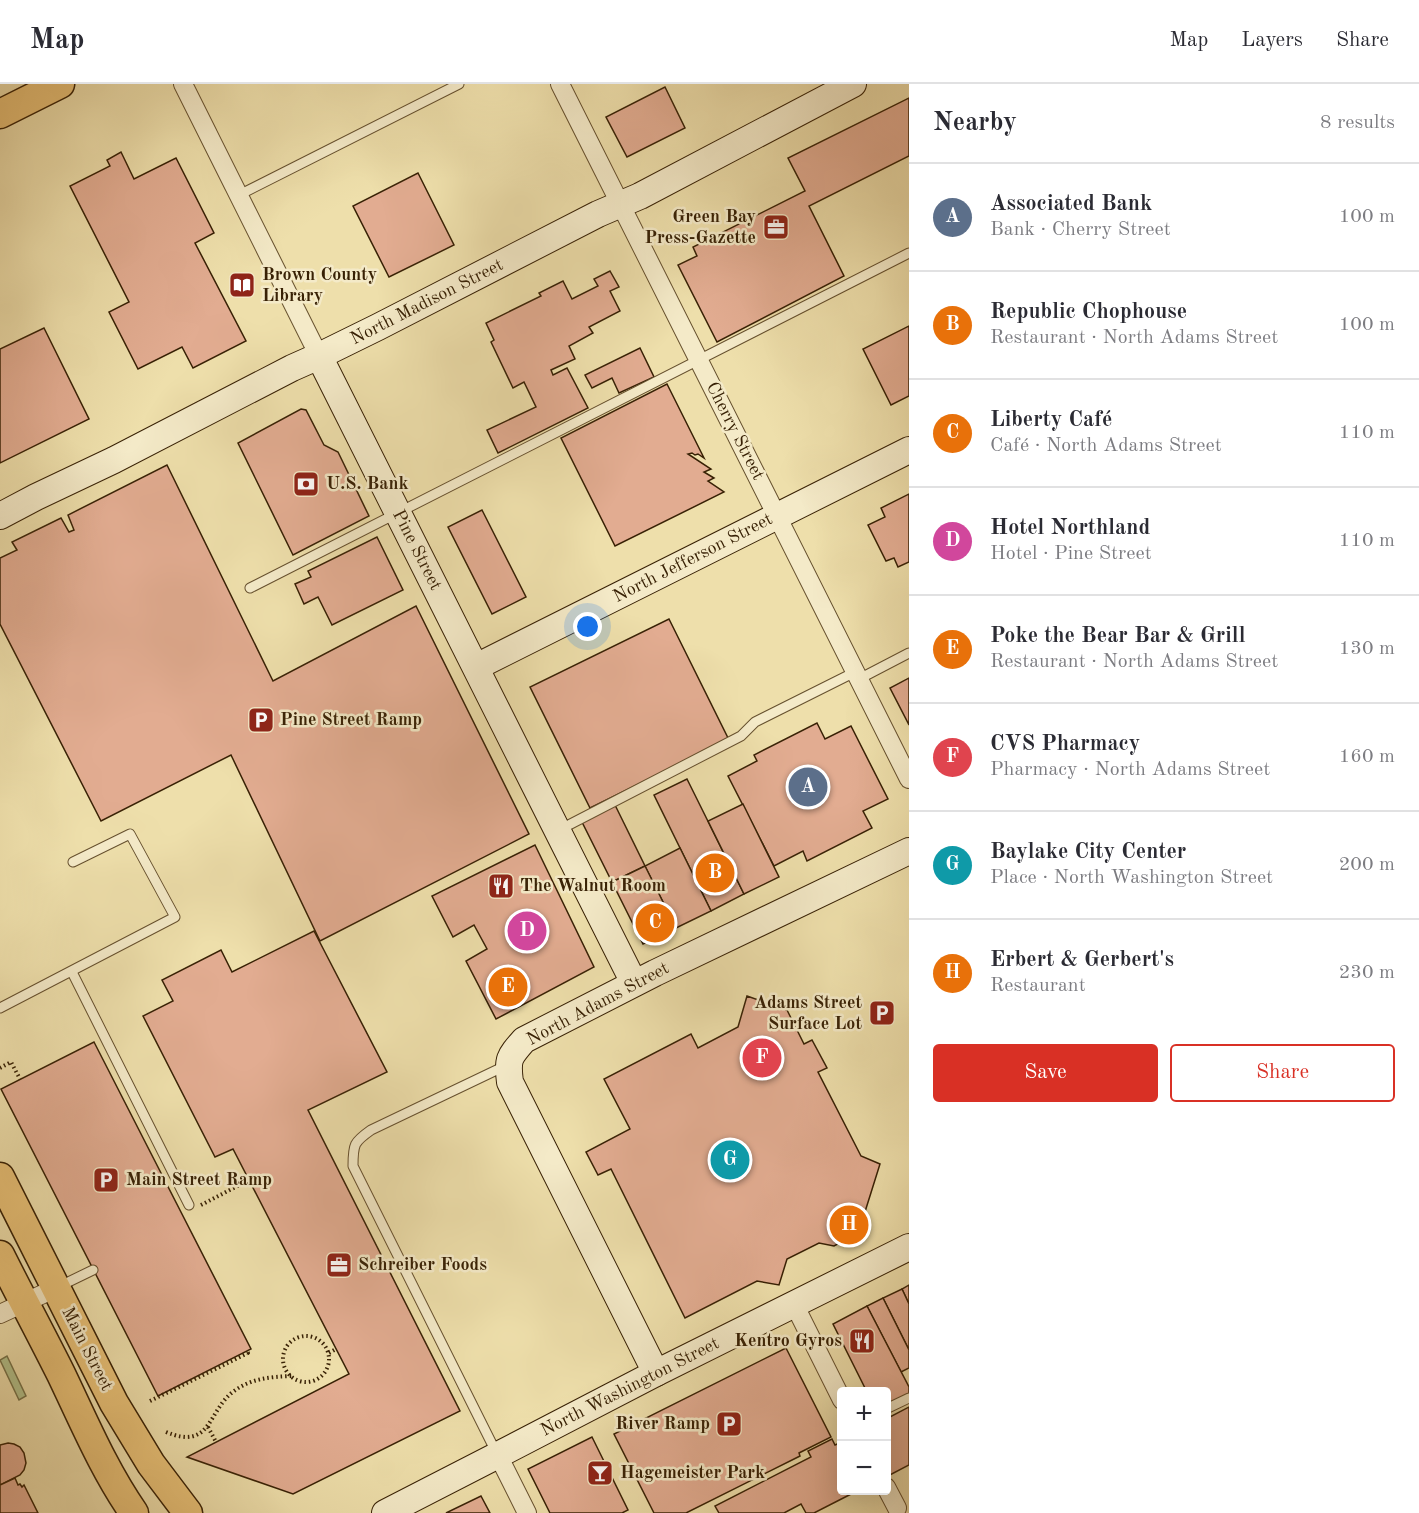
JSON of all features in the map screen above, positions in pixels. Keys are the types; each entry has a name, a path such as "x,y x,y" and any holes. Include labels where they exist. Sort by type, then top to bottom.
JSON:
{"main road":[{"path":"0,114 60,84"},
{"name":"North Madison Street","path":"0,516 731,149 853,84"},
{"name":"Pine Street","path":"319,356 634,984"},
{"name":"North Jefferson Street","path":"476,667 909,450"},
{"name":"North Adams Street","path":"507,1065 513,1052 524,1040 909,851"},
{"path":"507,1065 510,1082 656,1372"},
{"name":"Main Street","path":"0,1177 114,1402 151,1464 188,1513"},
{"name":"North Washington Street","path":"385,1513 656,1372 909,1247"},
{"name":"Main Street","path":"0,1255 12,1308 60,1373 96,1450 134,1513"}],"street":[{"name":"Pine Street","path":"183,84 319,356"},
{"name":"Cherry Street","path":"560,84 909,779"},
{"path":"12,1308 56,1287"},
{"path":"794,1304 837,1390"},
{"path":"498,1455 527,1513"},
{"path":"890,1495 897,1508"}],"lane":[{"path":"239,195 459,84"},
{"path":"250,588 909,253"},
{"path":"557,831 741,736 755,722 909,653"},
{"path":"0,1008 175,917 130,834 72,862"},
{"path":"72,972 189,1205"},
{"path":"498,1455 353,1166 353,1150 358,1139 372,1130 507,1065"},
{"path":"56,1287 93,1270"},
{"path":"891,1407 909,1398"}],"path":[{"path":"0,1068 11,1062 20,1079"},
{"path":"189,1205 192,1209 249,1180"},
{"path":"305,1336 312,1336 320,1340 325,1346 329,1360 324,1373 312,1381 298,1380 292,1376 284,1363 283,1355 286,1348 297,1338 305,1336"},
{"path":"328,1353 336,1349"},
{"path":"150,1401 248,1353 246,1351"},
{"path":"166,1432 185,1437 202,1432 228,1396 244,1384 265,1377 292,1376"},
{"path":"208,1426 216,1442"}],"green space":[{"path":"7,1356 26,1396 19,1400 0,1360"}],"building":[{"path":"665,87 685,128 627,157 606,117"},
{"name":"Green Bay Press-Gazette","path":"909,98 909,156 809,206 844,276 717,342 678,265 697,256 693,247 805,191 788,158"},
{"path":"121,152 134,179 176,158 214,233 195,243 246,341 193,368 182,347 138,369 109,312 129,302 70,186 110,166 107,160"},
{"path":"418,173 454,245 389,277 353,206"},
{"path":"610,271 619,287 610,291 620,311 589,327 593,333 569,346 575,359 551,370 553,375 567,368 588,408 498,453 487,430 536,407 524,382 513,388 491,342 494,340 486,323 541,296 539,293 563,281 572,299 598,286 594,279"},
{"path":"909,326 909,396 891,405 863,349"},
{"path":"44,328 89,419 0,463 0,349"},
{"path":"640,348 654,377 619,393 612,378 592,388 585,375"},
{"path":"667,384 704,458 698,454 688,454 711,469 704,472 714,478 708,481 724,492 615,546 561,438"},
{"name":"U.S. Bank","path":"301,409 306,410 324,445 338,452 369,516 293,555 238,443"},
{"name":"Pine Street Ramp","path":"167,465 273,681 416,606 529,834 320,941 231,755 101,821 0,624 0,558 17,550 12,542 61,518 69,532 74,530 68,515"},
{"path":"909,494 909,562 898,567 894,558 886,561 868,525 885,517 881,508"},
{"path":"482,510 526,597 492,614 448,527"},
{"path":"377,537 403,590 332,625 318,597 304,604 295,584 311,577 308,571"},
{"path":"669,619 729,740 590,808 530,687"},
{"path":"909,678 909,725 890,688"},
{"path":"817,723 825,739 851,726 888,799 863,811 872,828 807,861 803,851 774,866 728,776 757,761 754,755"},
{"path":"687,779 744,894 711,911 654,795"},
{"path":"743,804 779,877 744,894 708,821"},
{"path":"615,805 645,866 612,882 582,822"},
{"path":"535,845 594,967 496,1019 466,961 487,949 474,925 453,937 432,896"},
{"path":"680,848 711,911 676,928 645,866"},
{"path":"645,866 676,928 643,944 612,882"},
{"name":"Schreiber Foods","path":"314,931 387,1072 308,1110 460,1411 293,1494 187,1457 349,1374 233,1149 215,1157 143,1016 173,1001 162,980 221,950 232,972"},
{"path":"747,996 787,1010 804,1044 812,1040 827,1068 818,1072 861,1156 880,1164 864,1215 870,1227 834,1246 819,1243 787,1259 779,1285 757,1281 685,1318 611,1169 598,1175 586,1152 630,1129 604,1079 691,1034 698,1048 738,1027"},
{"name":"Main Street Ramp","path":"94,1042 251,1349 158,1396 1,1089"},
{"path":"909,1285 909,1304 902,1289"},
{"path":"902,1289 909,1304 909,1350 883,1298"},
{"path":"883,1298 909,1350 909,1368 901,1372 867,1306"},
{"path":"867,1306 909,1387 909,1394 891,1403 891,1387 864,1387 833,1324"},
{"name":"River Ramp","path":"786,1348 831,1437 799,1453 800,1456 686,1513 654,1513 614,1434"},
{"path":"909,1407 909,1465 891,1474 891,1441 891,1416"},
{"path":"592,1437 628,1510 622,1513 550,1513 528,1469"},
{"path":"832,1439 835,1445 837,1444 837,1495 849,1495 814,1513 806,1513 801,1504 784,1513 719,1513 715,1506 811,1457 808,1451"},
{"path":"8,1443 20,1447 26,1463 20,1475 0,1485 0,1445"},
{"path":"15,1478 18,1485 22,1487 24,1485 38,1513 0,1513 0,1485"},
{"path":"481,1496 490,1513 446,1513"}],"place":[{"name":"Green Bay Press-Gazette","path":"776,227"},
{"name":"Brown County Library","path":"242,285"},
{"name":"U.S. Bank","path":"306,484"},
{"name":"Pine Street Ramp","path":"261,720"},
{"name":"Associated Bank","path":"808,787"},
{"name":"Republic Chophouse","path":"715,873"},
{"name":"The Walnut Room","path":"501,886"},
{"name":"Liberty Café","path":"655,923"},
{"name":"Hotel Northland","path":"527,931"},
{"name":"Poke the Bear Bar & Grill","path":"508,987"},
{"name":"Adams Street Surface Lot","path":"882,1013"},
{"name":"CVS Pharmacy","path":"762,1058"},
{"name":"Baylake City Center","path":"730,1160"},
{"name":"Main Street Ramp","path":"106,1180"},
{"name":"Erbert & Gerbert's","path":"849,1225"},
{"name":"Schreiber Foods","path":"339,1265"},
{"name":"Kentro Gyros","path":"862,1341"},
{"name":"River Ramp","path":"729,1424"},
{"name":"Hagemeister Park","path":"600,1473"}]}
